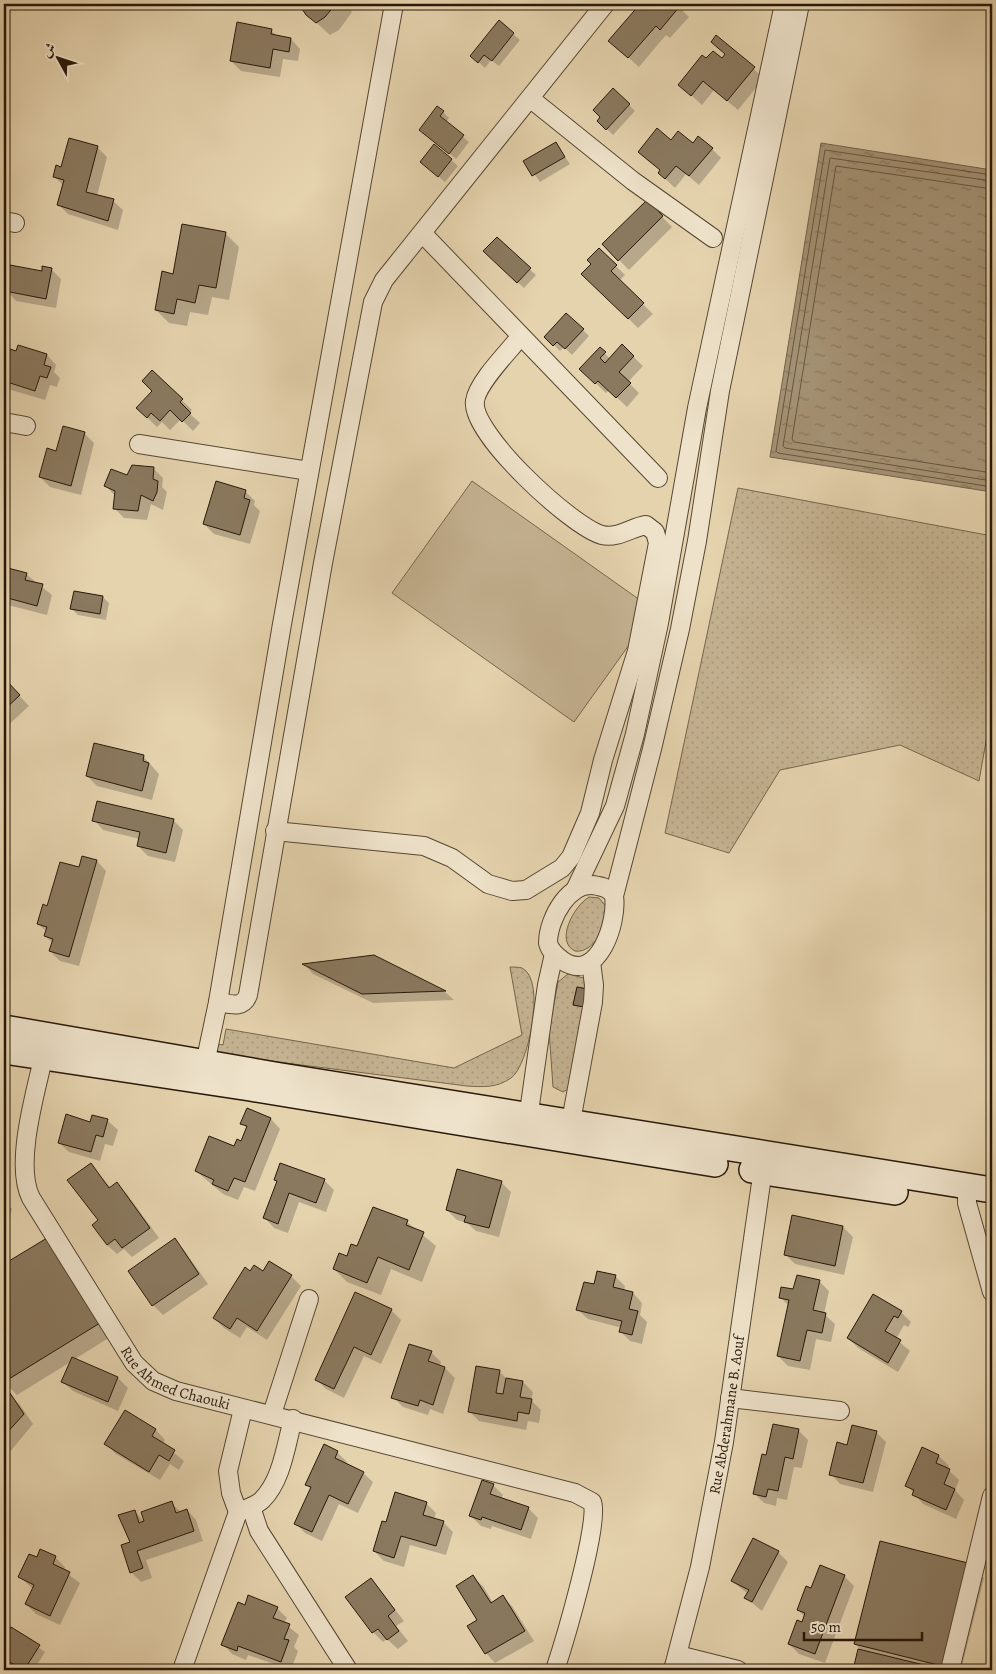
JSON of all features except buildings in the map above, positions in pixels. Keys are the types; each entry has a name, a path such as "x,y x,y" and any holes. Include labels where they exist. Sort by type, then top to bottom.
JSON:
{"street":[{"path":"203,1071 218,1002 309,471 394,4"},
{"path":"218,1002 240,1005 246,999 275,831 373,302 384,280 531,100 606,4"},
{"path":"784,4 700,390 659,623 635,734 615,806 576,888 565,901 551,926 548,943 554,954 571,965 578,966 591,962 601,950 607,937 614,911 614,896 652,749 680,629 697,541 720,391 800,4"},
{"path":"531,100 634,181 713,238"},
{"path":"423,234 658,478"},
{"path":"275,831 424,846 452,858 488,884 512,891 526,890 539,883 562,868 572,857 590,813 603,760 637,651 658,543 655,532 646,525 624,534 605,536 590,531 545,496 498,448 479,418 475,400 479,388 521,336"},
{"path":"4,422 26,426"},
{"path":"139,444 309,471"},
{"path":"576,888 587,884 596,885 609,890 614,896"},
{"path":"527,1124 554,954"},
{"path":"569,1131 593,1002 594,985 591,962"},
{"path":"4,1028 46,1046 764,1163 967,1194 992,1190"},
{"path":"4,1051 46,1046"},
{"name":"Rue Ahmed Chaouki","path":"46,1046 26,1151 25,1179 31,1198 123,1346 145,1375 167,1388 243,1409 272,1414 562,1489 588,1498 594,1506 594,1512 564,1643 554,1670"},
{"name":"Rue Abderahmane B. Aouf","path":"675,1662 704,1548 730,1398 764,1163"},
{"path":"967,1194 992,1207"},
{"path":"967,1194 992,1292"},
{"path":"272,1414 309,1299"},
{"path":"730,1398 840,1411"},
{"path":"243,1409 228,1471 232,1493 259,1531 348,1670"},
{"path":"182,1670 245,1510 261,1501 274,1482 293,1420"},
{"path":"950,1670 992,1496"},
{"path":"987,1519 992,1537"},
{"path":"675,1662 738,1670"}],"shaded area":[{"path":"472,481 654,610 574,722 392,593"},
{"path":"738,488 992,536 992,708 979,781 900,745 780,770 729,853 665,833"},
{"path":"589,897 599,898 605,905 606,912 603,928 599,936 589,947 582,951 575,951 569,946 566,939 569,923 578,907"},
{"path":"510,967 522,968 529,976 533,989 532,1023 529,1042 517,1071 511,1078 495,1085 484,1087 467,1086 215,1054 217,1044 223,1045 226,1029 454,1068 522,1035"},
{"path":"568,974 584,978 587,989 577,987 573,1005 584,1007 568,1089 563,1092 553,1087 549,1030 558,982"}],"water":[{"path":"821,143 992,170 992,492 770,457"}]}
